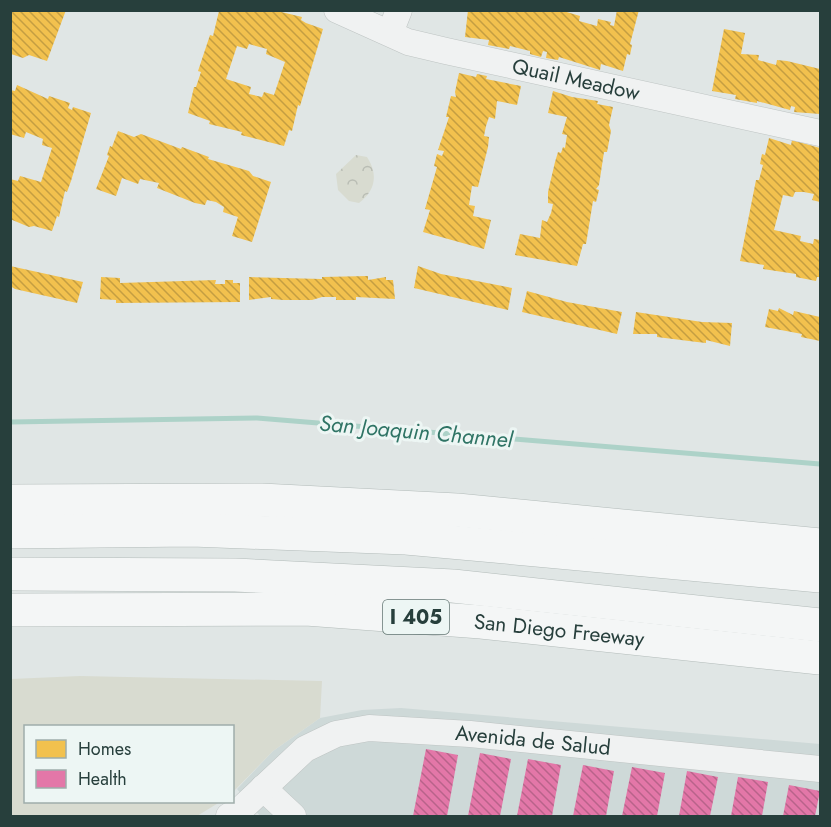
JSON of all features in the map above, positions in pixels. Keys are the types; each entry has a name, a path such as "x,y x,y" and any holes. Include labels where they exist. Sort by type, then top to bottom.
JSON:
{"highway":[{"path":"10,501 261,500 457,510 820,545"},
{"path":"10,532 192,530 406,538 820,576"},
{"path":"10,574 234,575 453,586 820,625"},
{"name":"San Diego Freeway","path":"10,610 306,609 481,622 820,658"}],"street":[{"name":"Quail Meadow","path":"338,10 394,22 408,42 820,133"},
{"name":"Avenida de Salud","path":"229,816 305,749 336,734 369,728 470,734 820,769"},
{"path":"263,788 293,816"}],"shaded area":[{"path":"401,708 820,744 820,816 260,816 237,789 273,751 320,718 362,710"}],"green space":[{"path":"356,155 367,157 374,176 369,193 359,203 349,201 338,190 336,174"},
{"path":"80,676 322,681 320,718 273,751 234,791 234,725 24,725 24,803 218,803 197,816 11,816 11,679"}],"building: Homes":[{"path":"10,10 66,10 47,61 29,55 23,58 11,54"},
{"path":"273,10 302,17 301,20 306,23 323,29 300,106 298,105 292,131 289,130 284,146 209,124 210,121 188,113 194,87 196,87 201,72 198,71 210,35 213,36 219,11","holes":["249,44 267,49 266,54 285,62 274,95 264,92 262,97 249,94 251,87 226,79 237,46 247,49"]},
{"path":"468,10 560,10 580,16 579,21 597,26 598,19 611,22 610,25 614,26 617,10 639,10 630,44 632,45 630,55 627,54 623,71 601,64 600,70 559,57 558,60 546,58 547,52 543,51 541,57 530,54 530,51 510,46 509,49 488,45 489,40 465,37"},
{"path":"724,29 745,33 741,54 759,55 758,60 776,65 777,60 820,69 820,114 794,112 795,107 791,106 790,110 757,101 757,103 735,99 736,95 712,91"},
{"path":"459,73 476,77 477,74 487,76 486,79 521,86 517,105 497,101 495,119 489,117 484,136 489,137 488,147 478,187 472,186 469,205 475,206 473,216 491,220 484,249 423,232 430,210 425,209 437,167 434,166 437,154 442,156 444,151 438,150 449,117 446,117 451,96 456,97"},
{"path":"17,85 48,99 49,96 70,103 68,108 72,110 73,107 91,113 71,181 67,192 65,191 59,217 57,216 52,231 34,226 29,227 10,219 10,179 18,181 20,176 41,182 52,148 42,145 43,139 26,132 24,138 10,134 10,90 15,91"},
{"path":"553,91 598,101 597,104 613,107 607,152 604,152 599,185 596,189 599,190 596,202 593,201 586,244 583,244 577,266 515,255 520,234 540,238 542,220 547,222 551,213 553,204 548,203 548,192 558,152 561,153 563,147 565,148 567,135 562,134 567,117 548,113"},
{"path":"118,131 134,137 141,134 181,149 182,147 209,157 208,159 249,171 253,176 271,182 252,242 232,236 238,217 223,212 224,207 216,202 207,200 205,205 195,203 157,188 159,183 140,179 138,184 122,178 116,196 96,189 109,156 107,155 110,146 112,147"},
{"path":"769,138 791,145 792,140 820,148 820,202 812,200 814,194 804,192 795,192 793,197 783,195 774,230 801,236 800,241 813,244 814,239 820,240 820,277 817,277 816,281 796,277 796,274 763,269 764,265 740,261 756,180 759,180 763,165 760,164 762,154 765,155"},
{"path":"10,266 83,282 77,303 15,289 10,286"},
{"path":"418,266 441,274 512,288 508,310 414,288"},
{"path":"368,276 368,280 386,277 386,280 393,280 395,299 356,297 356,300 336,300 336,297 322,297 312,300 283,300 271,299 271,297 249,300 249,277 322,279 322,277"},
{"path":"101,277 120,278 120,283 216,280 215,284 225,284 225,280 233,280 233,283 240,283 240,302 116,303 116,300 100,299"},
{"path":"527,291 567,302 622,312 617,334 522,312"},
{"path":"779,308 793,315 794,311 820,317 820,341 801,337 802,334 765,327 769,309 778,311"},
{"path":"636,312 702,322 732,323 730,346 706,340 706,343 657,337 657,334 633,334"}],"building: Health":[{"path":"426,749 458,755 447,816 413,816"},
{"path":"480,753 511,759 500,816 468,816"},
{"path":"528,759 561,765 552,816 517,816"},
{"path":"583,765 614,771 606,816 573,816"},
{"path":"632,767 665,773 657,816 622,816"},
{"path":"687,771 718,777 710,816 679,816"},
{"path":"738,777 768,782 762,816 731,816"},
{"path":"789,785 820,791 815,816 783,816"}],"waterway":[{"name":"San Joaquin Channel","path":"10,422 257,418 820,464"}]}
